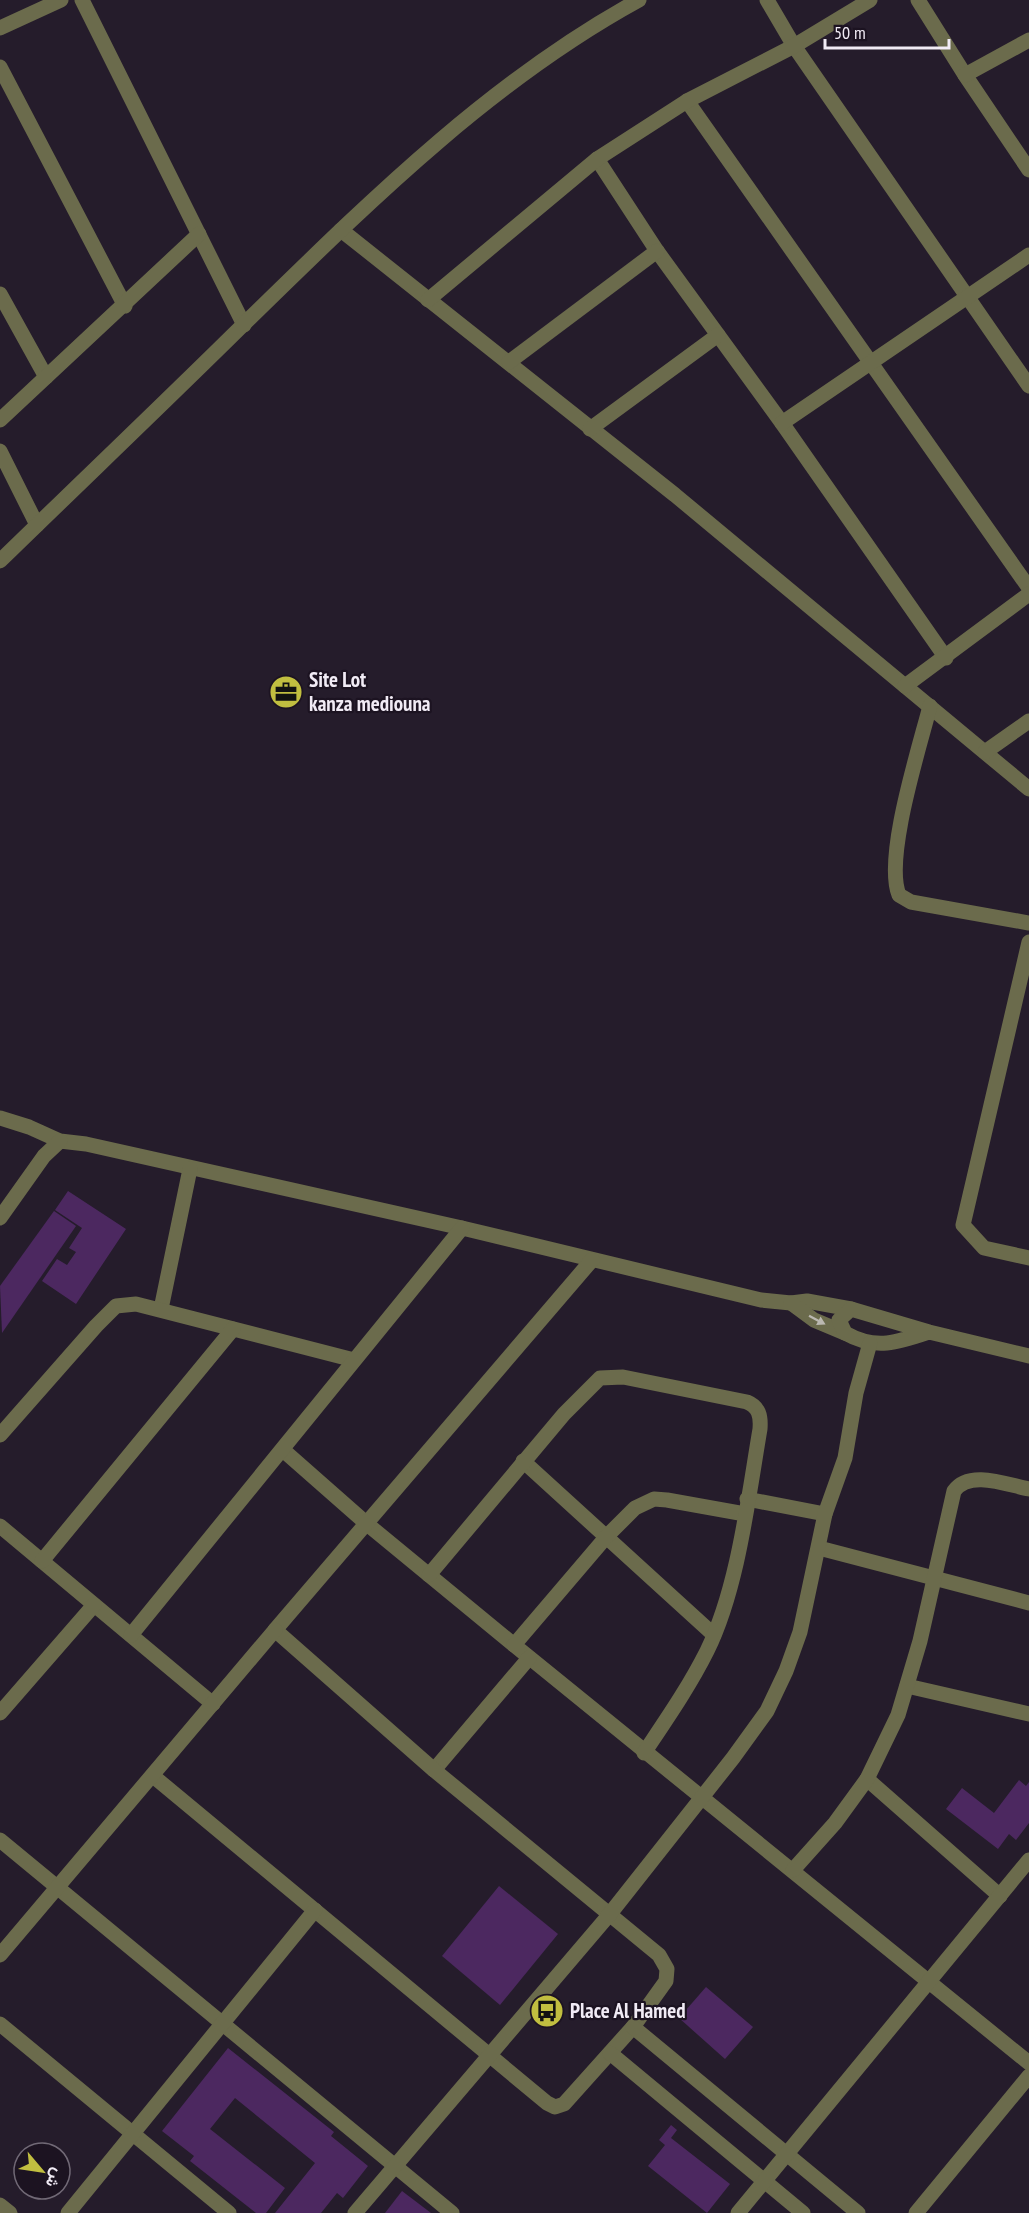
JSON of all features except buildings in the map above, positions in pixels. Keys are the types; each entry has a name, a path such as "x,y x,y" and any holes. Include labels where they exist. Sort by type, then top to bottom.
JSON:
{"street":[{"path":"0,28 61,0"},
{"path":"82,0 244,325"},
{"path":"0,561 341,230 426,154 522,74 596,23 639,0"},
{"path":"767,0 794,46 1029,386"},
{"path":"428,300 597,159 687,101 794,46 870,0"},
{"path":"918,0 1029,170"},
{"path":"965,75 1029,40"},
{"path":"0,67 124,306"},
{"path":"687,101 1029,588"},
{"path":"597,159 657,251 782,423 946,658"},
{"path":"341,230 675,495 1029,789"},
{"path":"0,420 199,234"},
{"path":"509,362 657,251"},
{"path":"782,423 1029,255"},
{"path":"0,294 46,377"},
{"path":"590,429 718,335"},
{"path":"0,451 37,525"},
{"path":"904,686 946,658 1029,594"},
{"path":"930,706 894,855 895,885 899,896 911,902 1029,923"},
{"path":"985,753 1029,722"},
{"path":"1029,942 963,1225 984,1248 1029,1258"},
{"path":"0,1118 30,1127 60,1141 86,1144 462,1228 761,1300 791,1304 807,1301 851,1309 895,1320 928,1332 1029,1356"},
{"path":"0,1218 44,1156 60,1141"},
{"path":"161,1310 190,1169"},
{"path":"131,1635 462,1228"},
{"path":"0,1955 592,1260"},
{"path":"0,1435 112,1309 129,1304 161,1310 354,1360"},
{"path":"791,1304 814,1320 870,1343 892,1344 928,1332"},
{"path":"845,1333 839,1320 851,1309"},
{"path":"892,1344 898,1339 899,1332 895,1320"},
{"path":"42,1561 233,1329"},
{"path":"355,2213 396,2168 609,1915 753,1733 778,1689 800,1632 825,1514 845,1458 856,1393 870,1343"},
{"path":"429,1575 523,1461 597,1380 607,1376 623,1377 747,1402 755,1407 760,1417 760,1429 727,1596 714,1635 688,1686 644,1753"},
{"path":"283,1450 367,1524 644,1753 793,1870 1029,2063"},
{"path":"523,1461 714,1635"},
{"path":"793,1870 835,1823 867,1779 898,1714 934,1580 950,1501 957,1486 972,1479 1029,1489"},
{"path":"514,1645 608,1536 635,1508 654,1499 825,1514"},
{"path":"0,1526 213,1704"},
{"path":"819,1548 934,1580 1029,1603"},
{"path":"0,1713 94,1605"},
{"path":"153,1776 555,2107 564,2104 633,2027 666,1981 667,1968 659,1955 434,1770 275,1630"},
{"path":"434,1770 529,1658"},
{"path":"907,1686 1029,1714"},
{"path":"867,1779 1000,1896"},
{"path":"0,1840 452,2213"},
{"path":"738,2213 1029,1860"},
{"path":"68,2213 315,1910"},
{"path":"0,2024 228,2213"},
{"path":"633,2027 858,2213"},
{"path":"610,2052 803,2213"},
{"path":"916,2213 1029,2076"},
{"path":"0,2205 10,2213"}],"place":[{"name":"Site Lot kanza mediouna","path":"286,692"},
{"name":"Place Al Hamed","path":"547,2011"}]}
